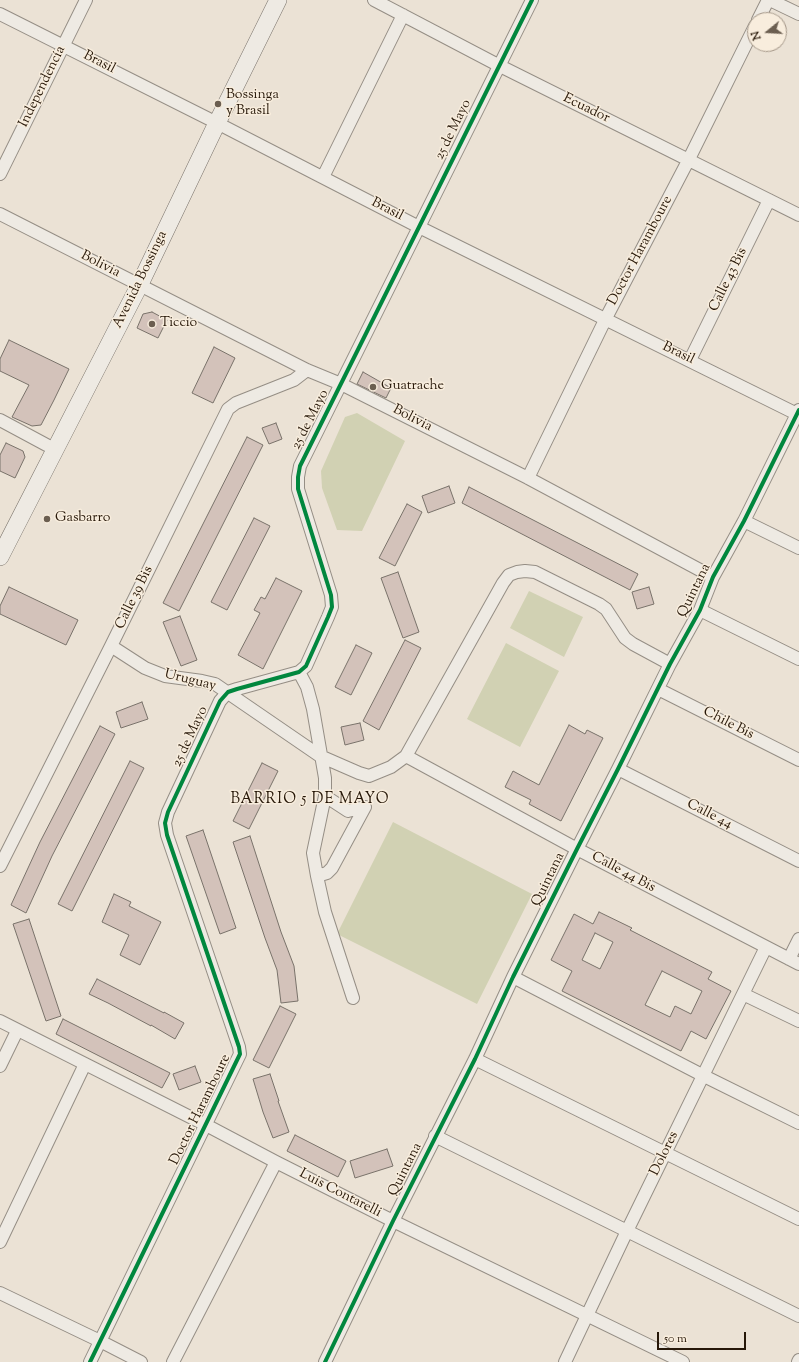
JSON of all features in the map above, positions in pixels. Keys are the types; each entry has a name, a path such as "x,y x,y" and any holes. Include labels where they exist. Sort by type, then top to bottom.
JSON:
{"main road":[{"name":"Avenida Bossinga","path":"0,557 54,449 139,286 278,0"}],"street":[{"name":"Independencía","path":"0,174 86,0"},
{"name":"Ecuador","path":"374,0 498,65 799,215"},
{"name":"25 de Mayo","path":"300,672 306,666 332,607 331,595 298,489 300,466 498,65 532,0"},
{"path":"762,12 769,0 796,8"},
{"name":"Brasil","path":"0,14 64,45 419,227 798,412"},
{"path":"323,177 403,15"},
{"name":"Doctor Haramboure","path":"528,478 606,318 689,159 747,42"},
{"name":"Calle 43 Bis","path":"690,360 769,200"},
{"name":"Bolivia","path":"0,214 139,286 307,370 341,384 528,478 713,577"},
{"name":"Calle 39 Bis","path":"0,866 228,409 236,403 294,380 307,370"},
{"name":"Quintana","path":"325,1362 577,849 670,664 700,610 713,577 744,521 798,412"},
{"path":"0,420 54,449"},
{"path":"744,521 799,548"},
{"path":"406,756 503,583 509,575 517,572 534,572 599,604 606,609 625,638 670,664"},
{"path":"700,610 799,659"},
{"name":"Uruguay","path":"111,646 145,668 165,676 215,684 320,756 359,773 369,776 390,767 406,756"},
{"path":"228,692 300,672 307,687 313,709 325,778 325,796 313,853 325,912 353,998"},
{"name":"Chile Bis","path":"658,689 799,760"},
{"name":"25 de Mayo","path":"168,812 220,701 228,692"},
{"name":"Calle 44 Bis","path":"406,756 577,849 794,962"},
{"name":"Calle 44","path":"618,769 799,861"},
{"path":"317,876 327,873 332,868 365,807 348,811 325,796"},
{"name":"Doctor Haramboure","path":"90,1362 240,1054 239,1047 167,836 165,823 168,812"},
{"path":"794,962 799,939"},
{"name":"Dolores","path":"566,1362 627,1231 766,947"},
{"path":"513,978 799,1123"},
{"path":"743,994 799,1022"},
{"name":"Luis Contarelli","path":"0,1021 17,1031 86,1064 393,1221 683,1362"},
{"path":"0,1066 17,1031"},
{"path":"475,1059 799,1220"},
{"path":"0,1242 86,1064"},
{"path":"435,1136 799,1316"},
{"path":"173,1362 276,1162"},
{"path":"0,1293 100,1340 141,1362"}],"green space":[{"path":"357,413 405,441 362,531 337,530 322,488 321,471 345,417"},
{"path":"529,591 583,617 564,657 510,628"},
{"path":"506,643 559,671 520,747 467,719"},
{"path":"393,822 532,894 477,1004 337,934"}],"building":[{"name":"Ticcio","path":"152,312 167,320 158,338 137,328 143,314"},
{"path":"9,340 69,369 41,425 32,426 12,417 29,385 0,371 0,359"},
{"path":"214,347 235,358 213,403 192,393"},
{"name":"Guatrache","path":"363,372 391,388 386,398 357,384"},
{"path":"276,423 282,439 269,444 262,428"},
{"path":"247,437 263,445 179,611 163,603"},
{"path":"6,443 23,451 25,457 15,478 0,471 0,455"},
{"path":"449,486 455,503 428,513 422,496"},
{"path":"469,487 638,574 630,590 462,503"},
{"path":"407,504 422,512 395,566 379,558"},
{"path":"254,518 270,526 227,610 211,602"},
{"path":"398,572 419,632 403,638 381,578"},
{"path":"276,578 302,591 263,669 238,655 260,613 254,610 261,597 265,599"},
{"path":"9,587 78,620 66,645 0,614 0,606"},
{"path":"649,587 654,604 637,609 632,592"},
{"path":"180,616 197,660 181,666 163,622"},
{"path":"405,640 421,648 379,730 363,721"},
{"path":"356,645 372,653 351,695 335,687"},
{"path":"142,702 148,719 121,728 116,712"},
{"path":"360,723 364,740 345,745 341,727"},
{"path":"569,725 585,734 587,730 603,738 561,821 529,804 531,800 505,787 513,771 539,785"},
{"path":"100,726 115,734 52,856 26,913 11,905 40,842"},
{"path":"130,761 144,768 72,911 58,904"},
{"path":"262,763 278,771 249,829 233,821"},
{"path":"203,830 236,928 220,934 186,836"},
{"path":"250,836 281,932 294,966 298,1001 281,1003 277,970 233,842"},
{"path":"114,894 131,902 129,906 161,922 140,965 120,955 129,935 102,922"},
{"path":"599,912 632,928 630,930 712,972 708,979 731,991 706,1039 691,1031 681,1051 562,991 572,971 551,960 574,914 593,924","holes":["595,933 613,942 600,969 582,960","662,971 702,991 691,1014 675,1006 670,1017 645,1005"]},
{"path":"29,919 61,1016 46,1021 13,924"},
{"path":"97,979 184,1023 175,1039 151,1025 89,994"},
{"path":"280,1006 296,1014 269,1068 253,1060"},
{"path":"63,1019 170,1073 162,1088 56,1034"},
{"path":"195,1066 201,1082 179,1090 173,1074"},
{"path":"270,1074 289,1132 273,1138 253,1079"},
{"path":"295,1135 346,1161 338,1177 287,1151"},
{"path":"387,1149 393,1166 355,1178 350,1161"}],"cycle path":[{"path":"90,1362 240,1054 239,1047 167,835 165,823 168,812 220,701 228,692 299,672 306,666 328,617 332,607 331,595 298,489 300,466 532,0"},
{"path":"325,1362 393,1221 475,1059 513,977 670,664 700,610 713,577 744,521 799,410"}],"place":[{"name":"Bossinga y Brasil","path":"218,104"},
{"name":"Ticcio","path":"152,324"},
{"name":"Guatrache","path":"373,387"},
{"name":"Gasbarro","path":"47,519"}],"district":[{"name":"BARRIO 5 DE MAYO","path":"310,800"}]}
